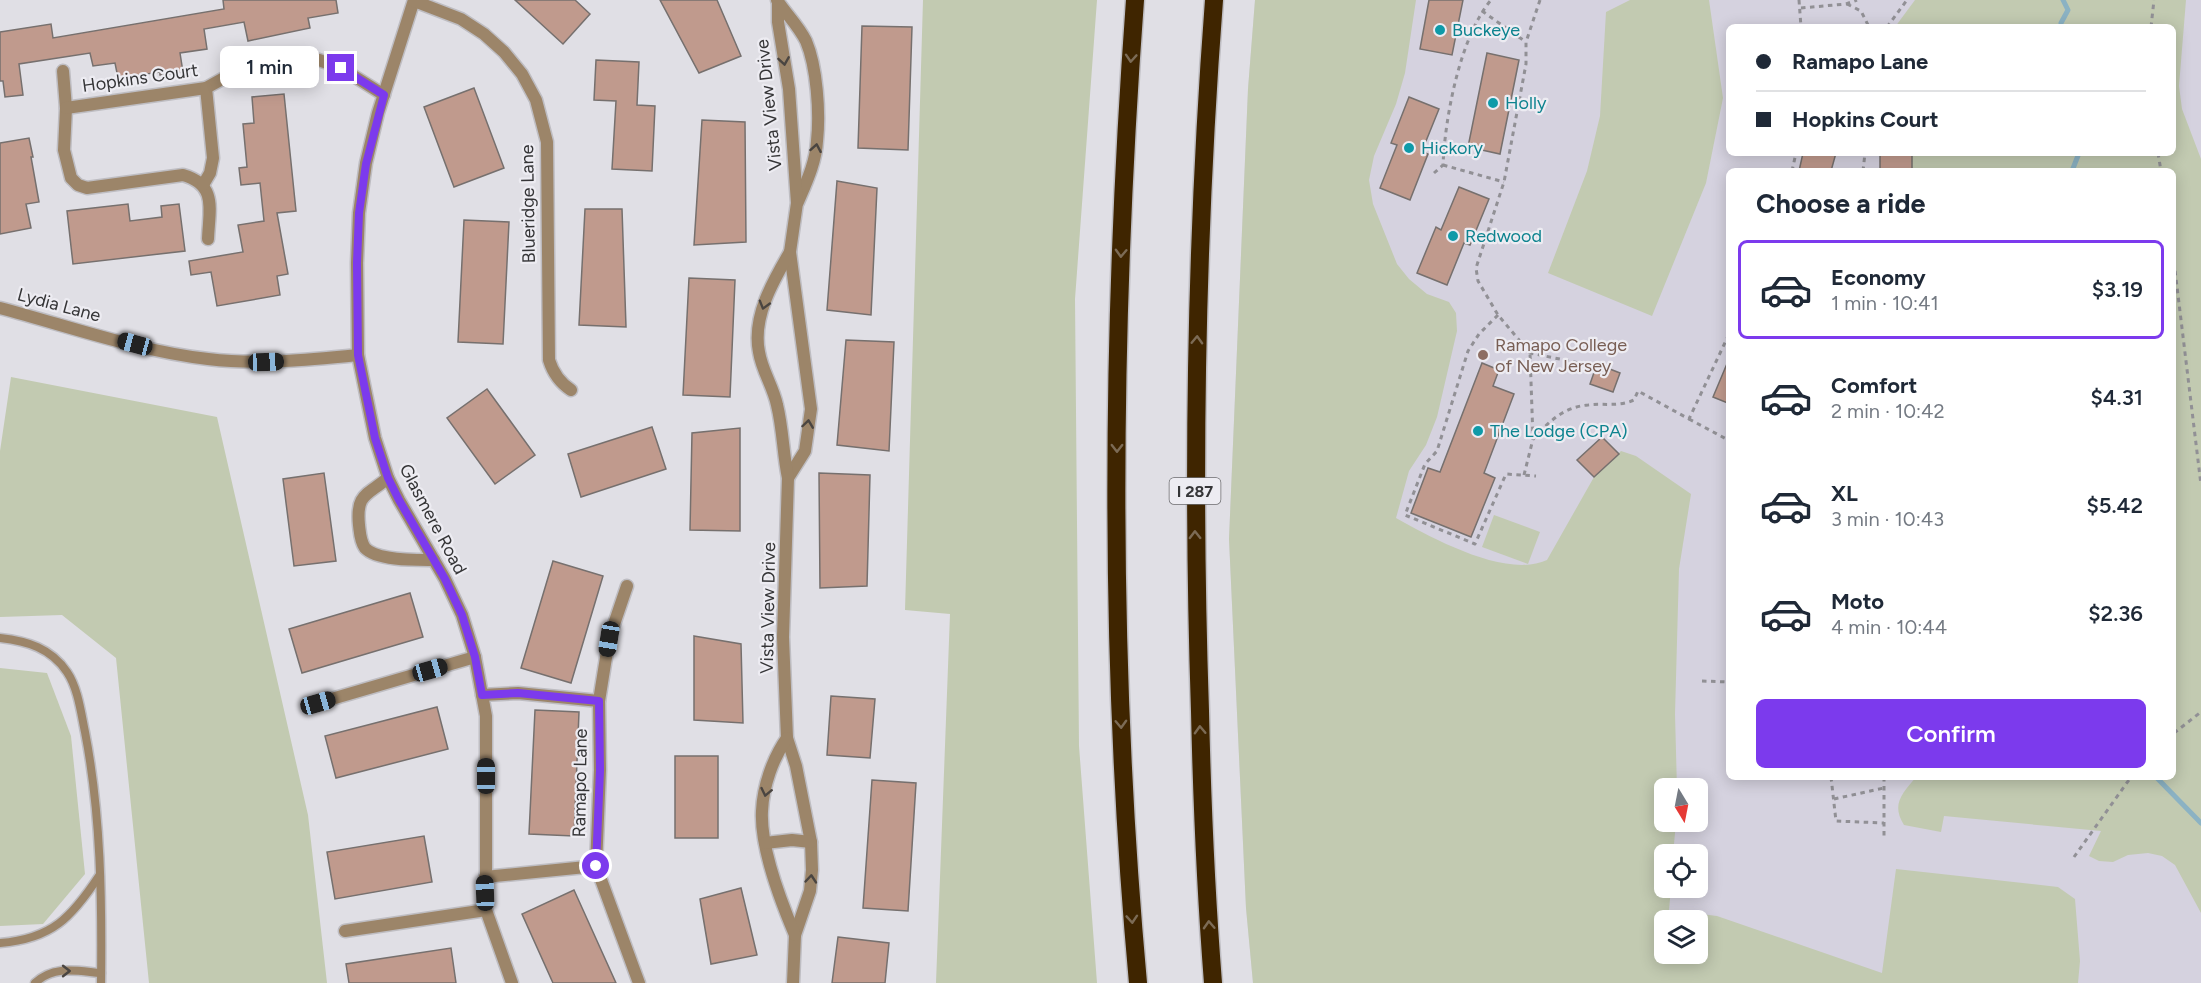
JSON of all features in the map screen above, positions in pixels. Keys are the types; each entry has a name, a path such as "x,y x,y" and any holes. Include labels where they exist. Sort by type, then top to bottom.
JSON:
{"highway":[{"path":"1135,0 1121,257 1116,496 1123,765 1138,983"},
{"name":"I 287","path":"1214,0 1202,192 1195,474 1201,750 1214,983"}],"street":[{"name":"Glasmere Road","path":"414,0 384,95 366,164 359,213 358,355 375,438 388,478 462,615 475,657 486,716 486,910 512,983"},
{"name":"Blueridge Lane","path":"414,0 461,19 484,34 504,52 522,74 536,100 547,142 549,360 553,373 562,384 571,390"},
{"name":"Vista View Drive","path":"779,1 778,22 789,89 797,203 790,252 811,409 805,451 788,478"},
{"name":"Vista View Drive","path":"779,1 806,41 815,66 818,141 809,176 797,203"},
{"name":"Hopkins Court","path":"66,108 206,88 251,63 274,57 295,56 319,60 341,68 384,95"},
{"path":"63,71 66,108 64,150 71,178 78,185 87,188 183,176 195,179 210,196 208,239"},
{"path":"203,186 210,173 213,158 206,88"},
{"name":"Vista View Drive","path":"790,252 768,294 759,324 758,350 777,404 788,478 783,637 787,738 796,766 811,842 810,891 795,935 793,983"},
{"name":"Lydia Lane","path":"0,308 158,351 207,359 248,362 300,361 358,355"},
{"path":"388,478 361,498 358,508 361,540 366,549 385,556 434,561"},
{"name":"Ramapo Lane","path":"627,586 609,639 599,701 600,770 596,866 639,983"},
{"path":"318,703 475,657"},
{"path":"482,695 518,693 599,701"},
{"name":"Vista View Drive","path":"787,738 778,751 772,767 762,811 765,843 775,881 795,935"},
{"path":"765,843 792,840 811,842"},
{"path":"485,877 596,866"},
{"path":"345,931 486,910"}],"lane":[{"path":"0,638 21,640 48,652 67,672 80,703 94,795 102,910 101,983"},
{"path":"0,943 41,935 66,919 99,876"},
{"path":"35,983 43,976 59,970 101,973"}],"path":[{"path":"1434,173 1443,165 1444,140 1463,51 1482,11 1491,0"},
{"path":"1524,475 1533,439 1530,353 1498,315 1478,281 1476,268 1504,182 1526,64 1526,42 1540,0"},
{"path":"1799,0 1801,24"},
{"path":"1801,8 1846,4 1857,0"},
{"path":"1889,24 1907,0"},
{"path":"2151,24 2154,0"},
{"path":"1846,4 1861,11 1868,24"},
{"path":"1482,11 1526,42"},
{"path":"1443,165 1504,182"},
{"path":"2176,279 2201,485"},
{"path":"1498,315 1479,334 1467,351 1437,451 1425,464 1405,515 1475,544 1506,474 1536,476"},
{"path":"1689,419 1726,340"},
{"path":"1530,353 1589,365"},
{"path":"1533,439 1553,418 1568,409 1586,405 1624,404 1634,400 1638,391 1726,439"},
{"path":"1702,681 1726,682"},
{"path":"2176,731 2201,712"},
{"path":"1831,780 1836,821 1884,823"},
{"path":"1884,780 1884,840"},
{"path":"2074,857 2130,780"},
{"path":"1833,800 1884,788"}],"shaded area":[{"name":"Ramapo College of New Jersey","path":"1255,0 2201,0 2201,983 1253,983 1246,908 1229,539 1248,89"}],"green space":[{"path":"923,0 1097,0 1075,299 1079,746 1097,983 936,983 950,614 905,610"},
{"path":"1255,0 1416,0 1405,73 1396,104 1374,156 1369,180 1373,204 1397,264 1409,279 1427,294 1449,302 1456,313 1457,331 1437,417 1426,445 1409,471 1396,518 1470,554 1511,564 1530,564 1547,560 1594,477 1621,451 1636,456 1691,494 1679,569 1675,714 1677,778 1654,778 1654,832 1675,832 1674,844 1654,844 1654,898 1670,898 1669,910 1654,910 1654,964 1708,964 1708,915 1882,973 1896,869 2058,887 2075,899 2080,961 2078,983 1253,983 1246,908 1229,539 1248,89"},
{"path":"1630,0 1709,0 1723,98 1706,183 1652,316 1548,273 1587,171 1600,116 1606,12"},
{"path":"1915,0 2186,0 2179,86 2182,109 2201,159 2201,913 2175,865 2162,856 2148,853 2128,855 2113,862 2099,861 2089,856 2101,831 1944,816 1941,832 1904,825 1898,811 1900,800 1914,780 2176,780 2176,168 1912,168 1912,156 2176,156 2176,24 1897,24"},
{"path":"11,377 217,417 308,815 327,983 149,983 116,658 62,615 0,617 0,451"},
{"path":"1494,515 1540,532 1528,564 1482,547"},
{"path":"0,668 47,673 71,736 85,874 43,924 0,926"}],"building":[{"path":"223,0 336,0 338,13 308,18 310,28 248,41 244,22 204,29 207,49 180,53 183,72 160,75 160,72 118,78 115,63 93,66 90,53 19,64 23,95 5,97 3,81 0,81 0,32 51,24 53,38 224,9"},
{"path":"515,0 575,0 590,14 563,44"},
{"path":"660,0 717,0 741,56 699,73"},
{"name":"Buckeye","path":"1429,0 1463,0 1452,55 1420,49"},
{"path":"862,26 912,27 908,150 858,148"},
{"name":"Holly","path":"1487,53 1519,60 1500,154 1468,147"},
{"path":"596,60 639,62 637,105 655,106 652,171 612,169 616,101 594,100"},
{"path":"474,88 504,168 454,187 424,107"},
{"path":"284,94 296,211 277,213 288,274 277,276 280,295 217,306 211,272 191,275 189,261 243,252 238,225 264,221 260,183 241,185 239,168 247,167 243,124 254,123 252,97"},
{"name":"Hickory","path":"1409,97 1439,109 1422,151 1428,154 1410,200 1380,188 1397,145 1391,143"},
{"path":"702,120 745,122 746,242 694,245"},
{"path":"29,138 39,202 26,204 31,228 0,234 0,143"},
{"path":"1802,156 1835,156 1832,168 1800,168"},
{"path":"1880,156 1912,156 1912,168 1880,168"},
{"path":"837,181 877,188 871,315 827,310"},
{"name":"Redwood","path":"1459,187 1489,199 1470,245 1464,243 1447,285 1417,273 1436,227 1441,230"},
{"path":"128,204 130,221 162,217 161,206 179,204 185,251 73,264 67,211"},
{"path":"585,209 622,209 626,327 579,325"},
{"path":"464,220 509,222 503,344 458,342"},
{"path":"689,278 735,280 730,397 683,395"},
{"path":"846,340 894,342 889,451 837,445"},
{"name":"The Lodge (CPA)","path":"1482,363 1499,370 1493,386 1514,394 1484,473 1495,478 1471,537 1411,513 1428,468 1440,472"},
{"path":"1597,364 1620,373 1613,392 1590,384"},
{"path":"1726,366 1726,402 1713,397"},
{"path":"487,389 535,455 495,484 447,418"},
{"path":"652,427 666,469 581,497 568,454"},
{"path":"740,428 740,531 690,530 692,433"},
{"path":"1602,437 1619,454 1594,477 1577,460"},
{"path":"324,473 336,561 294,566 283,479"},
{"path":"819,473 870,475 867,586 820,588"},
{"path":"553,561 603,576 571,683 521,668"},
{"path":"410,593 423,637 302,673 289,629"},
{"path":"694,636 741,644 743,723 694,720"},
{"path":"831,696 875,699 870,758 827,755"},
{"path":"437,707 448,749 336,778 325,736"},
{"path":"535,710 579,712 574,836 529,834"},
{"path":"675,756 718,756 718,838 675,838"},
{"path":"872,780 916,783 908,911 863,908"},
{"path":"424,836 432,882 335,899 327,852"},
{"path":"741,888 757,955 711,964 700,899"},
{"path":"574,890 616,983 553,983 522,914"},
{"path":"838,937 889,943 885,983 832,983"},
{"path":"451,948 456,983 349,983 346,964"}],"waterway":[{"path":"2061,24 2068,10 2063,0"},
{"path":"2073,168 2078,156"},
{"path":"2159,780 2201,823"}],"place":[{"name":"Buckeye","path":"1440,30"},
{"name":"Holly","path":"1493,103"},
{"name":"Hickory","path":"1409,148"},
{"name":"Redwood","path":"1453,236"},
{"name":"Ramapo College of New Jersey","path":"1483,355"},
{"name":"The Lodge (CPA)","path":"1478,431"}],"route":[{"path":"341,68 384,95 366,164 359,213 357,263 358,355 375,438 388,478 445,579 462,615 475,657 482,695 518,693 599,701 600,770 596,866"}]}
